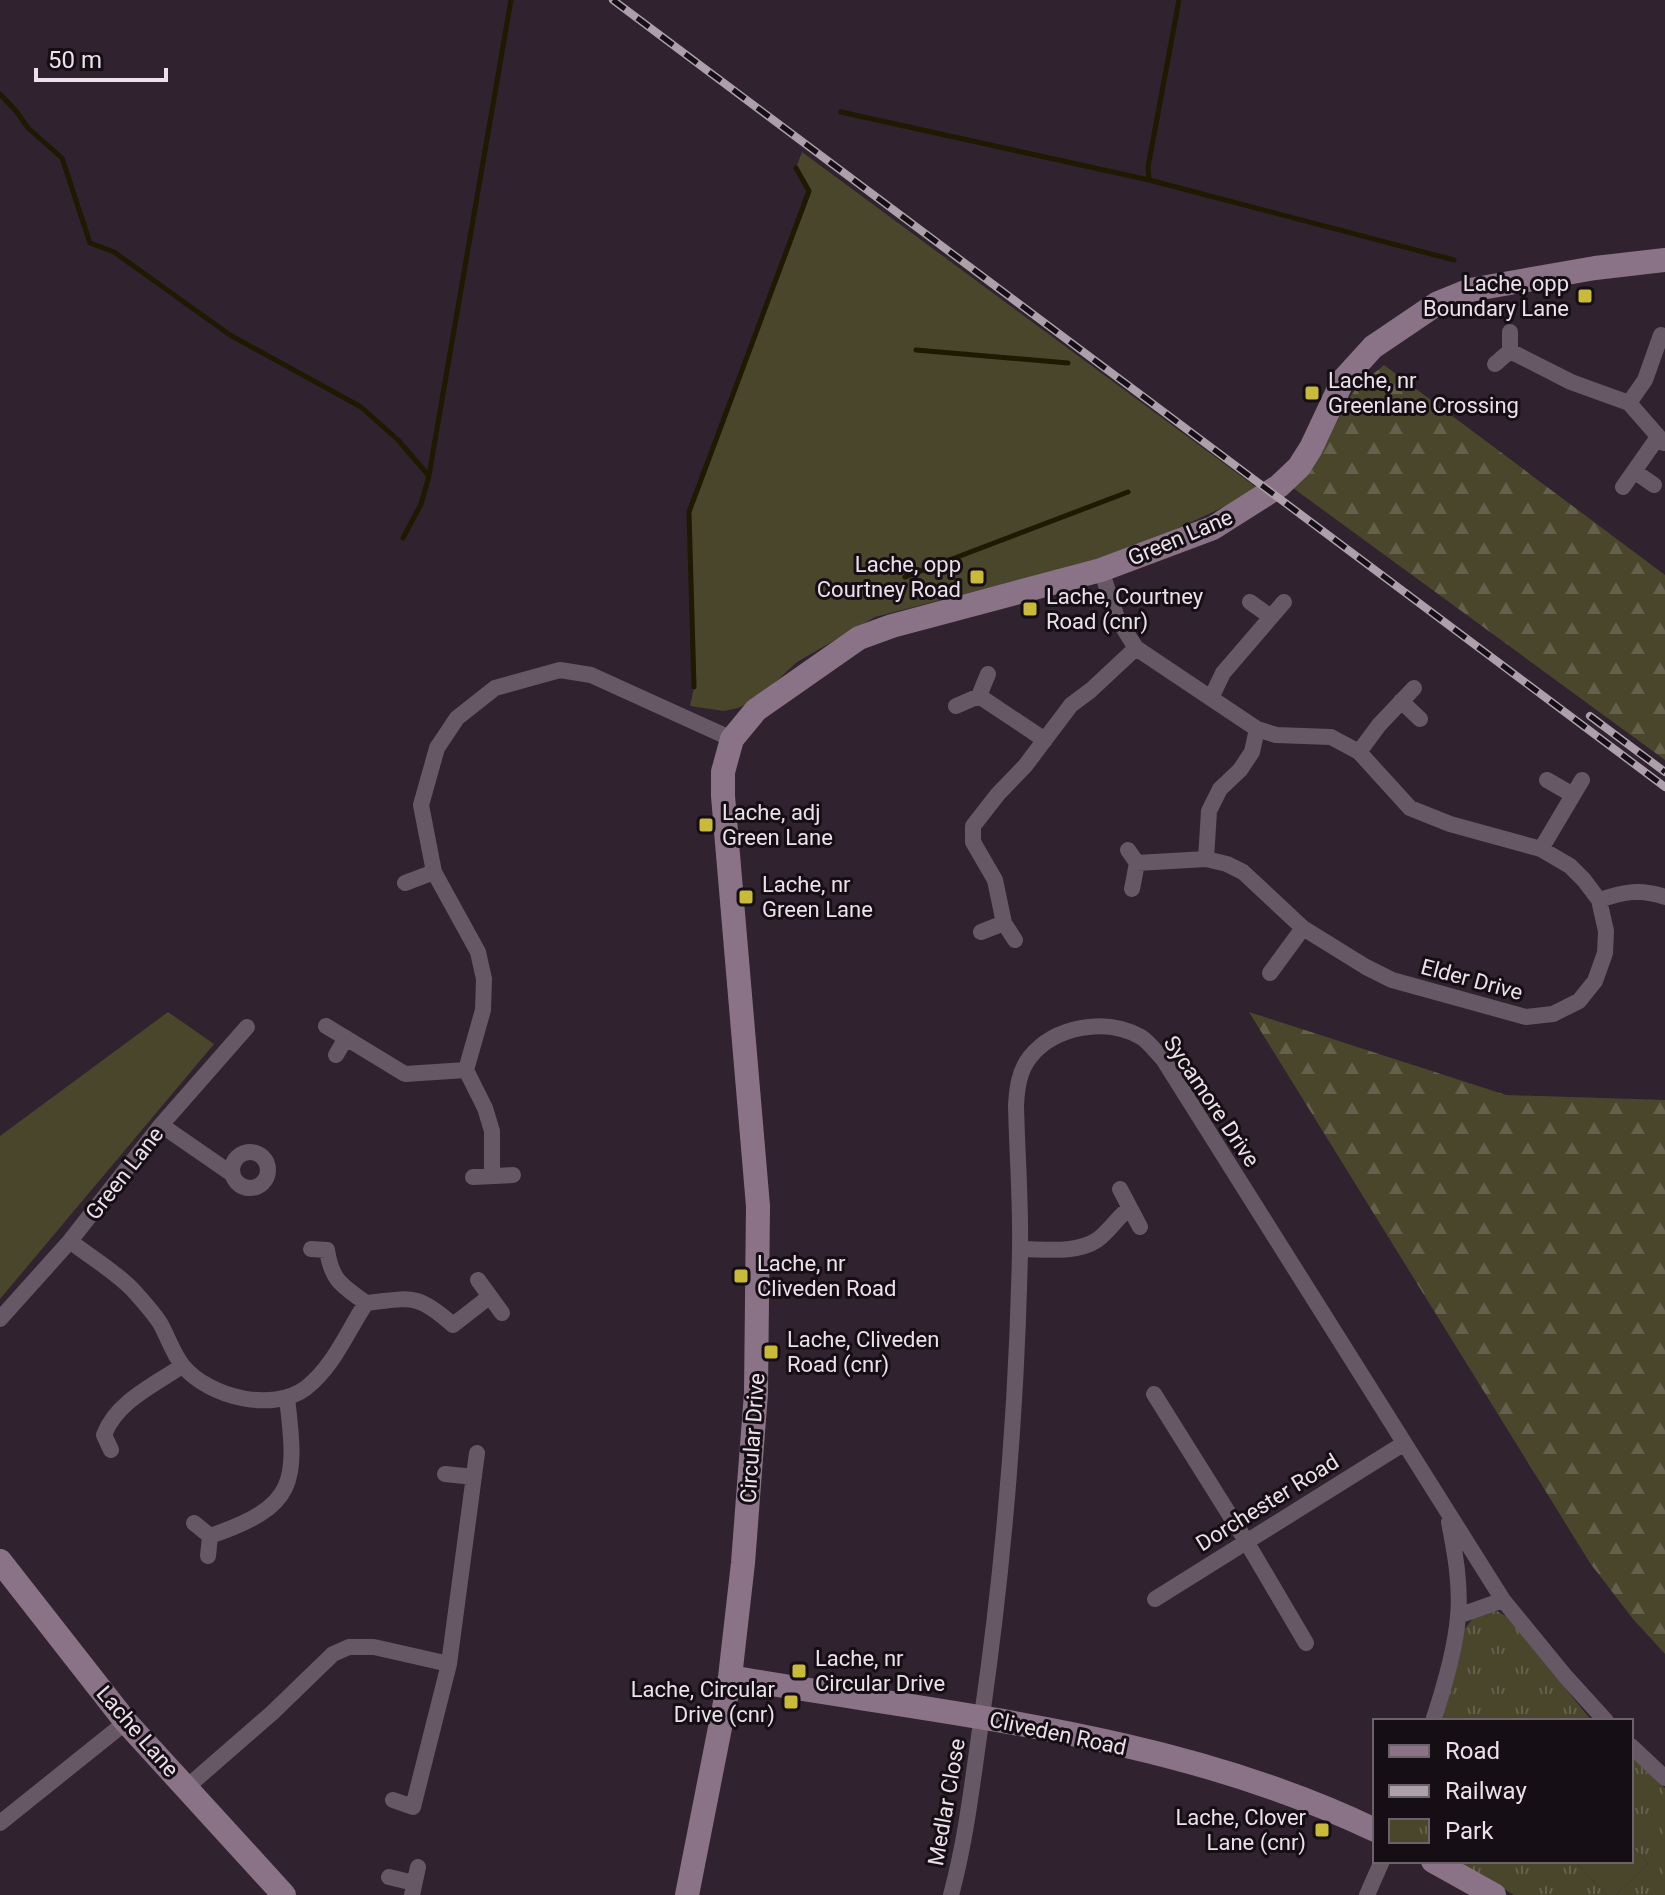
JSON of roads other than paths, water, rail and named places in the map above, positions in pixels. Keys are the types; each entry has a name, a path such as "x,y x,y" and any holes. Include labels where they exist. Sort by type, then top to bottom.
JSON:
{"street":[{"name":"Green Lane","path":"732,739 756,710 859,638 892,626 1101,570 1213,528 1279,486 1299,467 1343,380 1373,347 1438,303 1470,290 1595,268 1665,260"},
{"path":"1495,364 1510,351 1510,332"},
{"path":"1629,403 1645,380 1661,335"},
{"path":"1510,351 1571,382 1629,403 1661,440 1623,487"},
{"path":"1634,471 1654,485"},
{"path":"1101,570 1117,618 1136,648 1257,729 1276,735 1331,737 1359,752 1410,808 1450,824 1541,849 1570,866 1599,900 1629,890 1649,891 1665,897"},
{"path":"1250,602 1271,617"},
{"path":"1211,698 1223,673 1284,602"},
{"path":"1015,940 1004,923 995,880 973,842 973,826 978,816 1025,766 1071,705 1136,648"},
{"path":"492,1176 492,1131 485,1108 466,1070 483,1010 484,979 478,952 434,872 421,805 437,748 457,718 495,688 560,670 591,675 732,739"},
{"path":"956,706 979,696 988,674"},
{"path":"1359,752 1379,725 1414,688"},
{"path":"979,696 1045,740"},
{"path":"1401,701 1420,719"},
{"path":"1206,859 1209,811 1220,789 1240,770 1252,752 1257,729"},
{"name":"Circular Drive","path":"687,1895 730,1677 743,1563 756,1393 758,1206 723,796 723,772 732,739"},
{"path":"1547,780 1573,795"},
{"path":"1541,849 1582,780"},
{"name":"Elder Drive","path":"1132,889 1132,856 1206,859 1227,864 1243,872 1303,928 1366,967 1392,980 1526,1017 1553,1014 1579,1001 1595,981 1606,942 1599,900"},
{"path":"405,883 434,872"},
{"path":"981,932 1004,923"},
{"path":"1270,973 1303,928"},
{"path":"326,1026 405,1074 466,1070"},
{"name":"Sycamore Drive","path":"982,1717 995,1631 1006,1518 1020,1249 1018,1081 1029,1058 1044,1044 1068,1031 1093,1026 1118,1028 1142,1037 1163,1059 1503,1600 1604,1719"},
{"name":"Green Lane","path":"0,1319 70,1241 161,1125 247,1027"},
{"path":"336,1055 346,1038"},
{"path":"161,1125 232,1174"},
{"path":"473,1177 513,1175"},
{"path":"1120,1189 1140,1227"},
{"path":"1020,1249 1085,1246 1130,1208"},
{"path":"70,1241 131,1288 159,1321 182,1366 204,1384 237,1397 287,1398 305,1389 322,1373 366,1303"},
{"path":"345,1243 319,1249 343,1286 366,1303 421,1300 457,1330 489,1297"},
{"path":"478,1280 502,1313"},
{"path":"102,1439 120,1409 182,1366"},
{"path":"1154,1394 1306,1643"},
{"path":"210,1536 258,1516 280,1497 291,1471 293,1452 287,1398"},
{"name":"Dorchester Road","path":"1155,1599 1403,1444"},
{"path":"393,1800 413,1807 449,1664 477,1453"},
{"path":"445,1474 474,1477"},
{"path":"1434,1719 1458,1616 1456,1562 1447,1515"},
{"path":"194,1523 210,1536"},
{"path":"208,1556 210,1536"},
{"name":"Lache Lane","path":"0,1561 126,1722 284,1895"},
{"path":"1458,1616 1503,1600"},
{"path":"187,1787 272,1713 333,1654 349,1647 374,1647 449,1664"},
{"name":"Cliveden Road","path":"730,1677 1059,1729 1176,1759 1339,1813 1373,1829"},
{"name":"Medlar Close","path":"951,1895 966,1836 982,1717"},
{"path":"0,1823 126,1722"},
{"path":"1633,1748 1665,1778"},
{"path":"1367,1895 1381,1863"},
{"path":"1437,1863 1494,1895"},
{"path":"389,1877 415,1882"}],"waterway":[{"path":"429,475 511,0"},
{"path":"1149,180 1148,167 1179,0"},
{"path":"0,94 28,128 62,158 90,243 114,252 230,335 361,407 398,440 429,476 421,504 403,538"},
{"path":"841,112 1149,180 1454,260"},
{"path":"694,687 689,512 809,191 796,168"},
{"path":"916,350 1068,363"},
{"path":"905,577 1128,492"}],"railway":[{"path":"613,0 1665,787"},
{"path":"1590,716 1665,772"}],"place":[{"name":"Lache, opp Boundary Lane","path":"1585,296"},
{"name":"Lache, nr Greenlane Crossing","path":"1312,393"},
{"name":"Lache, opp Courtney Road","path":"977,577"},
{"name":"Lache, Courtney Road (cnr)","path":"1030,609"},
{"name":"Lache, adj Green Lane","path":"706,825"},
{"name":"Lache, nr Green Lane","path":"746,897"},
{"name":"Lache, nr Cliveden Road","path":"741,1276"},
{"name":"Lache, Cliveden Road (cnr)","path":"771,1352"},
{"name":"Lache, nr Circular Drive","path":"799,1671"},
{"name":"Lache, Circular Drive (cnr)","path":"791,1702"},
{"name":"Lache, Clover Lane (cnr)","path":"1322,1830"}]}
